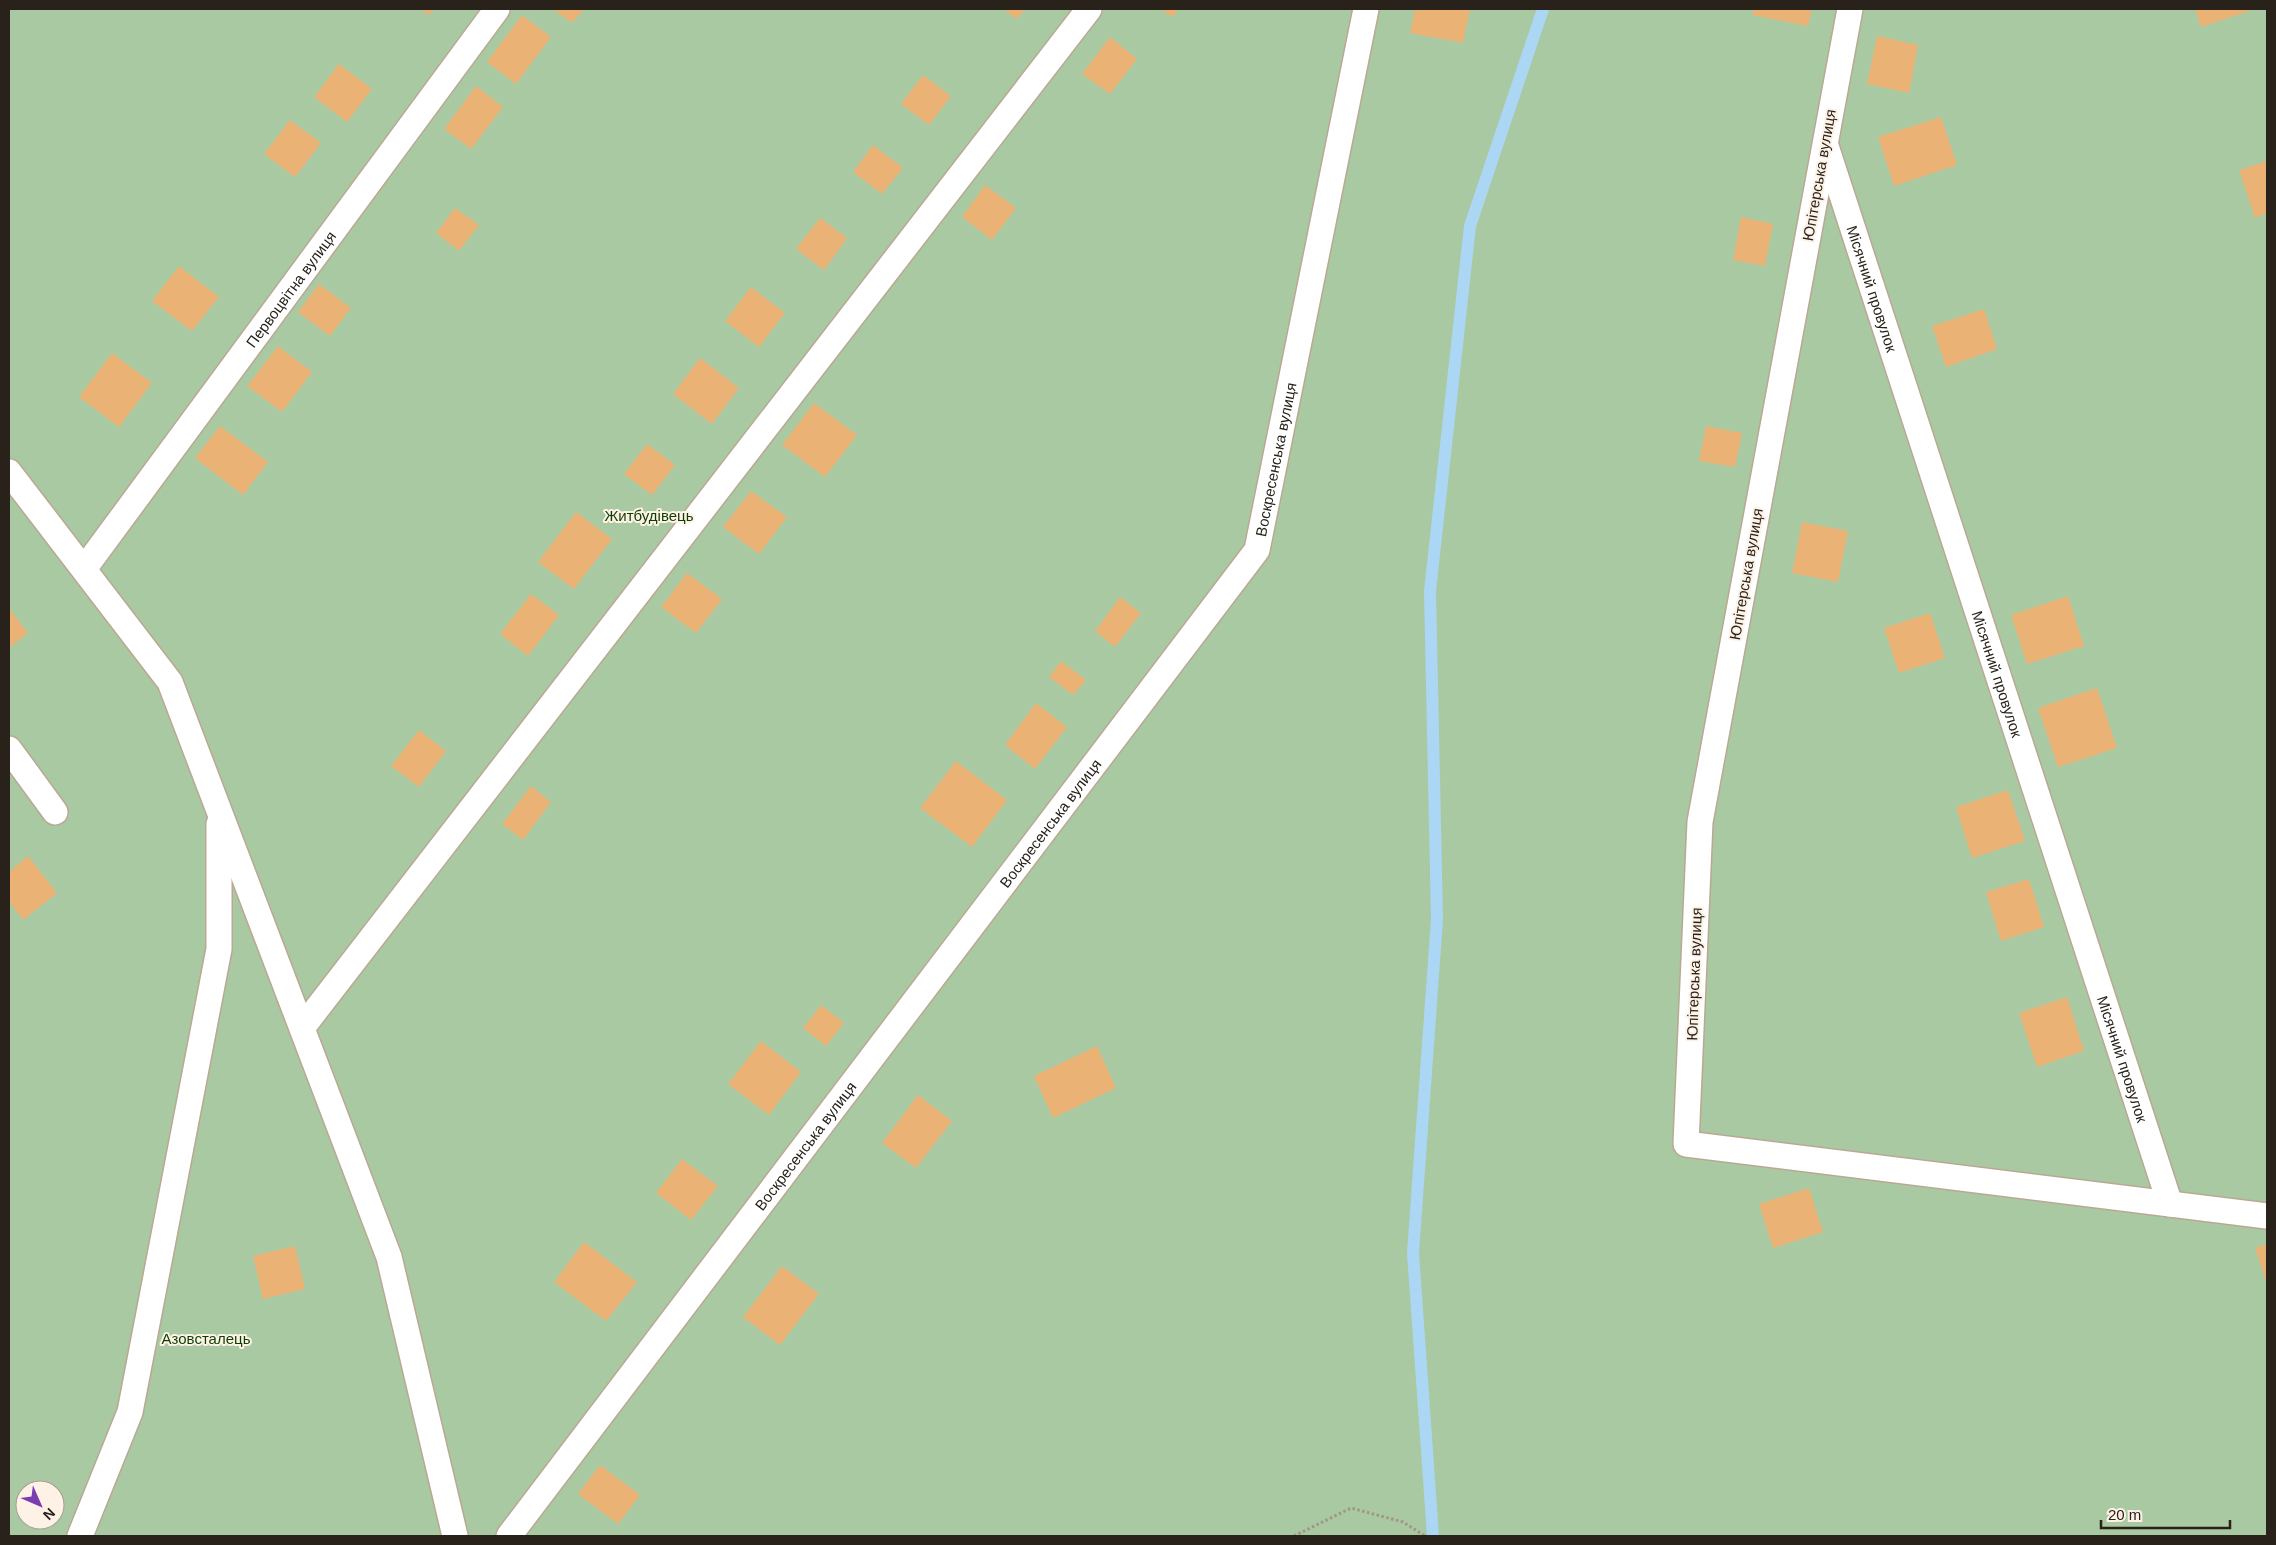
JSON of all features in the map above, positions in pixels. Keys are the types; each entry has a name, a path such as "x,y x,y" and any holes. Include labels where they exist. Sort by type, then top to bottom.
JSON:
{"lane":[{"name":"Первоцвітна вулиця","path":"84,570 497,9"},
{"path":"302,1028 1089,9"},
{"name":"Воскресенська вулиця","path":"509,1536 1258,550 1366,9"},
{"name":"Юпітерська вулиця","path":"1850,9 1700,822 1686,1144 2170,1204"},
{"name":"Місячний провулок","path":"1825,143 2170,1204"},
{"path":"9,472 170,682 389,1257 455,1536"},
{"path":"9,749 55,812"},
{"path":"80,1536 132,1403 218,949 219,809"},
{"path":"2170,1204 2267,1216"}],"path":[{"path":"1294,1536 1351,1508 1403,1522 1425,1536"}],"green space":[{"name":"Житбудівець","path":"9,9 2267,9 2267,1536 9,1536"}],"building":[{"path":"420,9 434,9 429,15"},
{"path":"553,9 584,9 572,23"},
{"path":"1003,9 1025,9 1017,19"},
{"path":"1161,9 1179,9 1172,17"},
{"path":"1415,9 1470,9 1463,43 1410,33"},
{"path":"1754,9 1812,9 1808,26 1752,15"},
{"path":"2195,9 2255,9 2201,27"},
{"path":"522,15 551,37 516,84 487,62"},
{"path":"1877,36 1918,45 1909,93 1867,84"},
{"path":"1110,37 1137,59 1110,94 1082,74"},
{"path":"339,64 372,89 347,122 314,97"},
{"path":"923,75 951,96 929,125 901,104"},
{"path":"476,86 503,107 471,149 444,129"},
{"path":"1941,117 1957,165 1894,186 1878,137"},
{"path":"290,120 321,143 295,177 264,154"},
{"path":"873,145 903,168 882,194 853,172"},
{"path":"2267,161 2267,213 2255,218 2239,170"},
{"path":"985,185 1016,208 992,240 962,217"},
{"path":"455,208 479,225 459,251 436,233"},
{"path":"1741,217 1773,224 1765,266 1733,260"},
{"path":"820,218 847,238 824,270 796,249"},
{"path":"179,266 219,297 192,331 152,301"},
{"path":"319,284 351,308 330,336 298,312"},
{"path":"751,287 785,313 759,347 725,321"},
{"path":"1984,309 1997,349 1946,367 1932,326"},
{"path":"278,346 312,372 282,412 247,386"},
{"path":"112,353 152,383 119,427 79,397"},
{"path":"700,358 739,388 712,424 673,394"},
{"path":"814,403 857,435 825,477 782,445"},
{"path":"220,426 268,462 243,495 195,458"},
{"path":"1706,426 1742,433 1735,467 1699,461"},
{"path":"647,444 675,465 652,495 624,474"},
{"path":"751,491 787,517 759,554 723,527"},
{"path":"576,512 612,539 574,589 538,562"},
{"path":"1802,522 1848,531 1838,582 1792,573"},
{"path":"687,573 722,599 696,633 661,607"},
{"path":"531,594 559,615 528,656 500,634"},
{"path":"2068,596 2084,646 2027,664 2011,615"},
{"path":"1120,597 1141,613 1115,647 1095,631"},
{"path":"9,608 28,633 9,648"},
{"path":"1930,613 1945,658 1899,673 1884,628"},
{"path":"1061,661 1086,680 1073,695 1049,677"},
{"path":"2097,688 2117,748 2058,767 2038,708"},
{"path":"1036,703 1067,727 1035,769 1005,745"},
{"path":"419,730 446,751 419,787 391,766"},
{"path":"956,761 1007,800 972,847 920,808"},
{"path":"531,786 551,802 523,840 502,824"},
{"path":"2008,790 2025,841 1972,858 1956,807"},
{"path":"28,856 57,893 23,920 9,901 9,872"},
{"path":"2029,879 2044,927 2001,941 1986,892"},
{"path":"2067,997 2084,1051 2037,1067 2019,1013"},
{"path":"821,1005 844,1023 826,1046 803,1028"},
{"path":"761,1041 801,1072 769,1115 728,1084"},
{"path":"1097,1046 1116,1088 1053,1118 1034,1076"},
{"path":"918,1095 952,1121 916,1168 882,1143"},
{"path":"682,1159 718,1186 691,1220 656,1193"},
{"path":"1809,1188 1823,1232 1773,1248 1759,1204"},
{"path":"584,1242 637,1282 606,1321 554,1282"},
{"path":"2267,1244 2267,1284 2255,1248"},
{"path":"295,1246 305,1289 263,1299 253,1256"},
{"path":"782,1266 819,1294 780,1345 743,1317"},
{"path":"600,1465 640,1495 618,1524 578,1494"}],"waterway":[{"path":"1433,1536 1413,1253 1437,919 1430,591 1470,226 1543,9"}],"park label":[{"name":"Азовсталець","path":"206,1338"}]}
